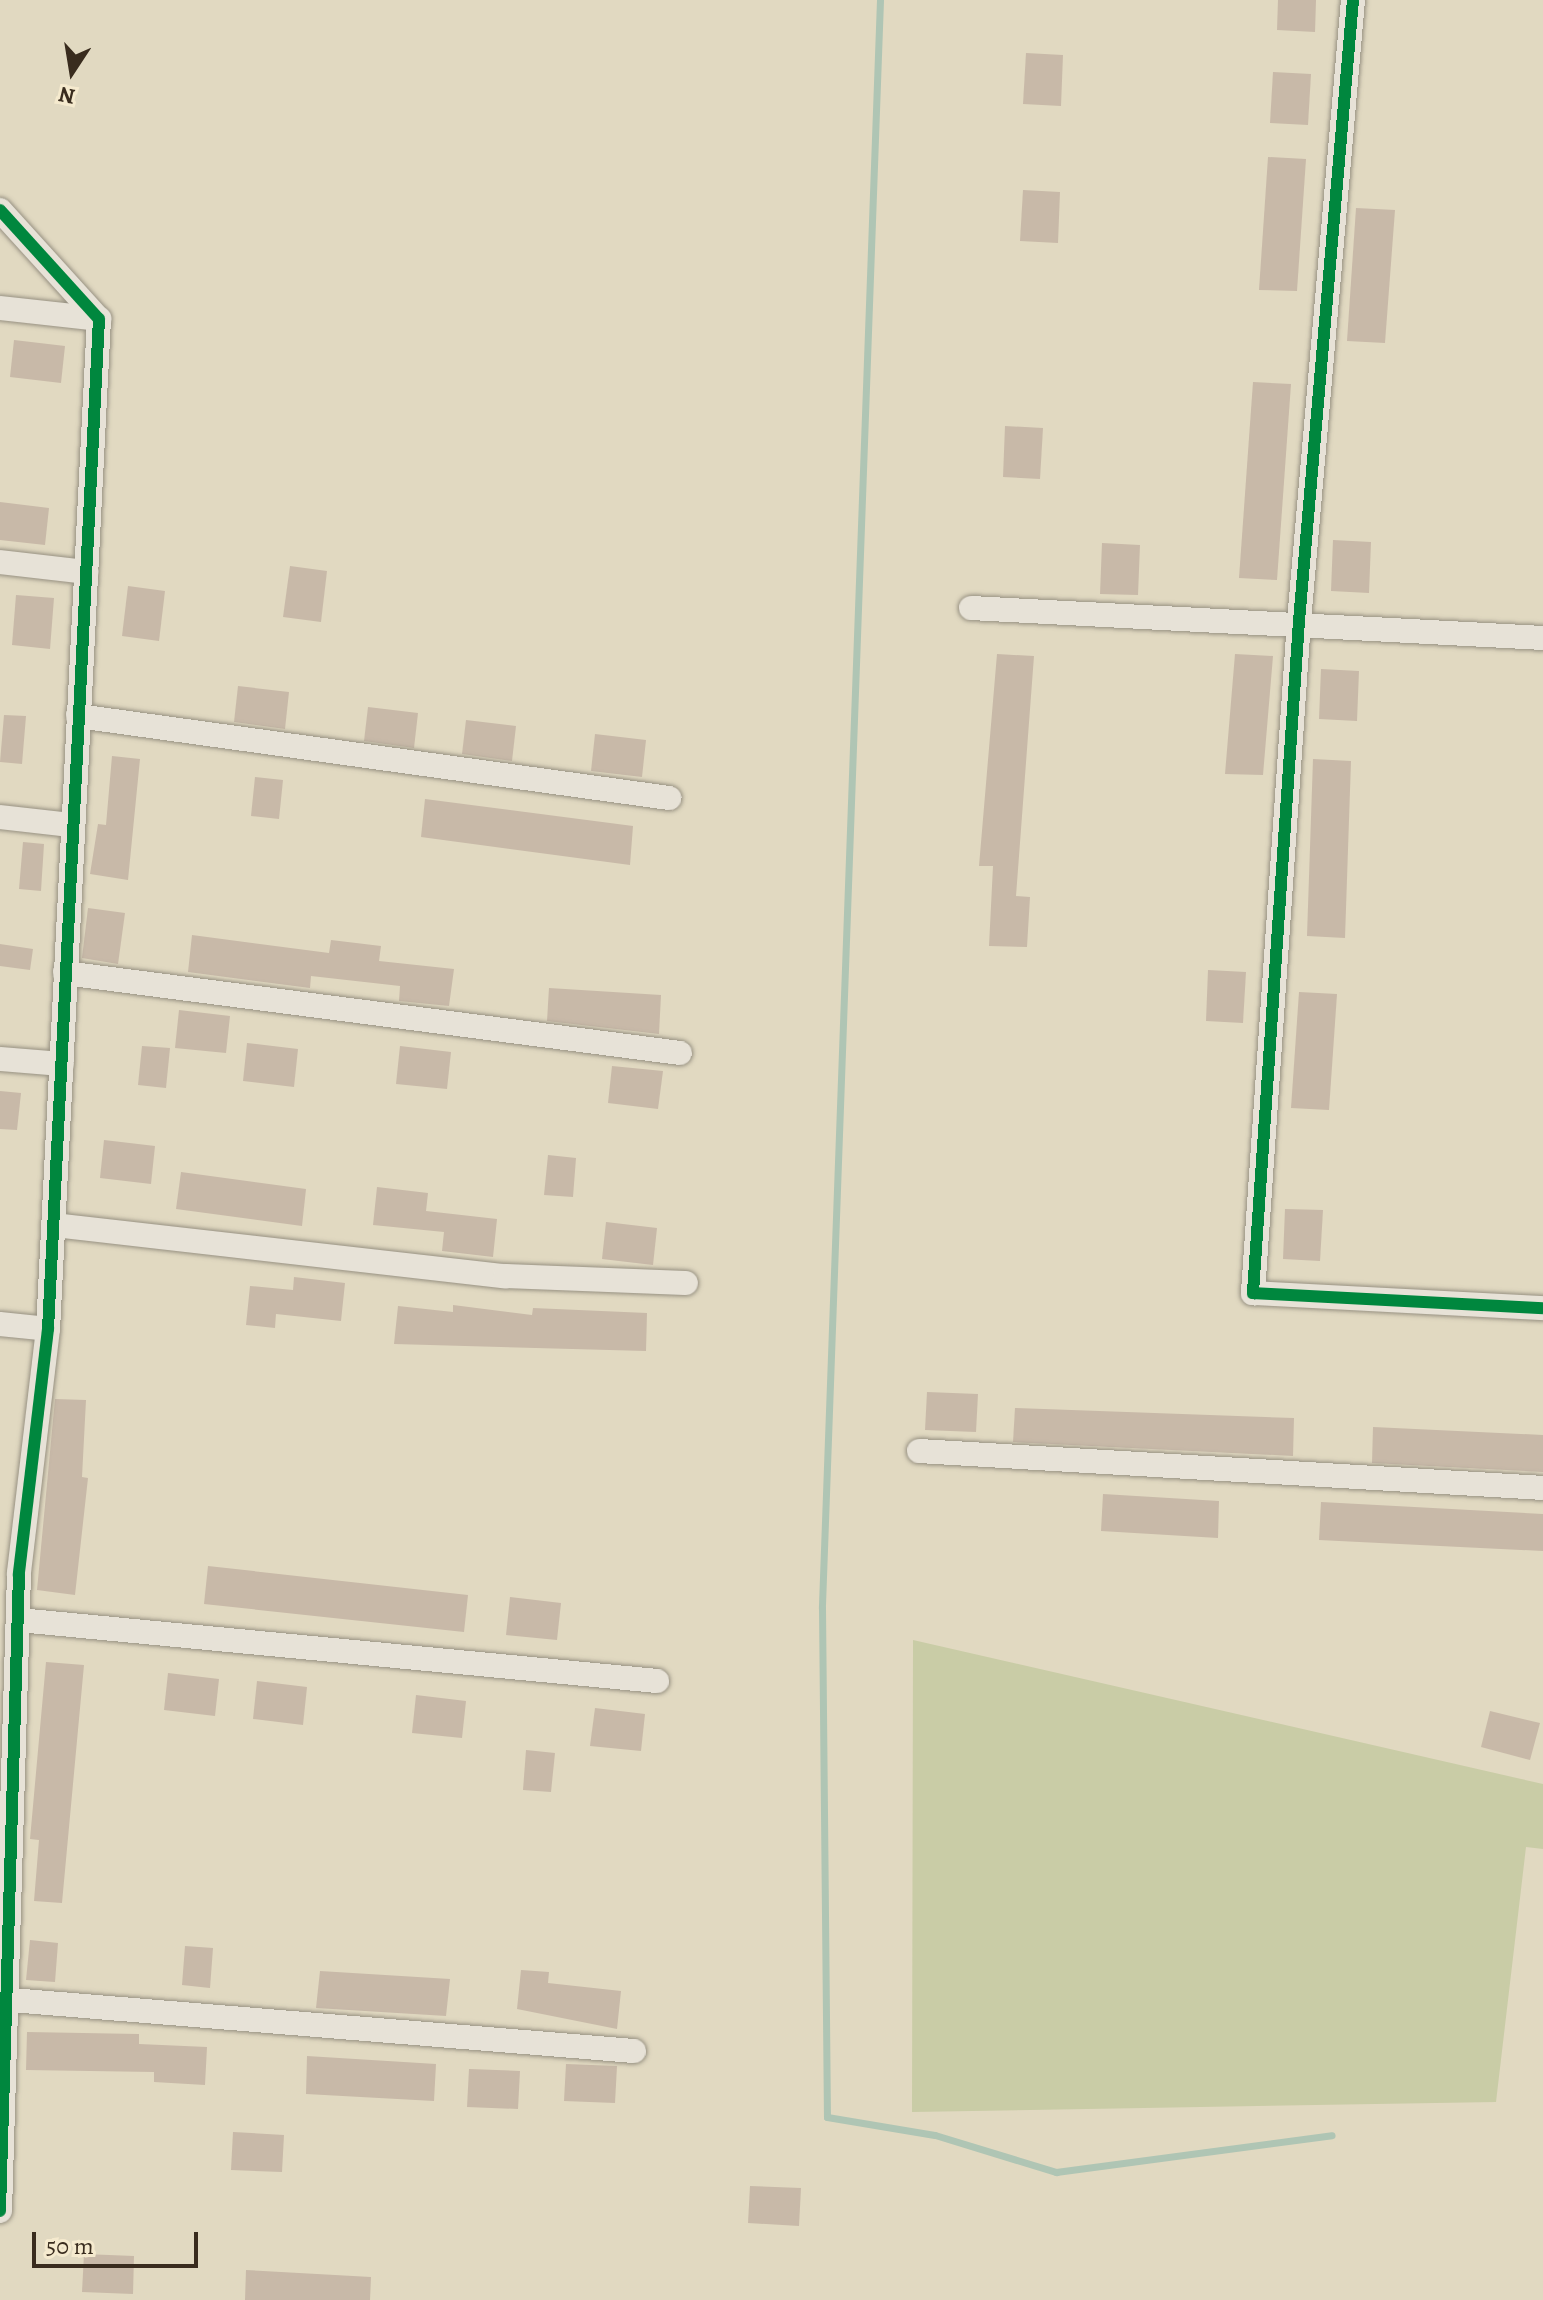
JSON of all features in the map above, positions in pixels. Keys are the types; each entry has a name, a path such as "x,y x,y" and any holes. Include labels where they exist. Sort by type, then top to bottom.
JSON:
{"street":[{"path":"1353,0 1299,621 1253,1293 1543,1308"},
{"path":"0,210 99,319 70,825 62,1064 48,1329 9,1573 19,1620 6,1814 11,2000 4,2065 0,2211"},
{"path":"0,308 99,319"},
{"path":"0,562 86,572"},
{"path":"971,608 1299,621 1543,638"},
{"path":"78,716 669,798"},
{"path":"0,817 70,825"},
{"path":"65,973 680,1053"},
{"path":"0,1059 62,1064"},
{"path":"54,1225 505,1276 686,1283"},
{"path":"0,1324 48,1329"},
{"path":"919,1451 1543,1488"},
{"path":"19,1620 657,1681"},
{"path":"11,2000 634,2051"}],"green space":[{"path":"913,1640 1543,1784 1543,1849 1526,1847 1496,2102 912,2112"}],"building":[{"path":"1278,0 1316,0 1315,32 1277,30"},
{"path":"1026,53 1063,55 1061,106 1023,104"},
{"path":"1273,72 1311,74 1308,125 1270,123"},
{"path":"1268,157 1306,159 1297,291 1259,290"},
{"path":"1023,190 1060,192 1058,243 1020,241"},
{"path":"1356,208 1395,210 1385,343 1347,341"},
{"path":"14,340 65,346 61,383 10,377"},
{"path":"1253,382 1291,384 1277,580 1239,578"},
{"path":"1005,426 1043,428 1040,479 1003,477"},
{"path":"0,502 49,508 45,545 0,540"},
{"path":"1333,540 1371,542 1369,593 1331,591"},
{"path":"1102,543 1140,545 1138,595 1100,594"},
{"path":"290,566 327,571 321,622 283,617"},
{"path":"128,586 165,591 159,641 122,636"},
{"path":"16,595 54,598 50,649 12,645"},
{"path":"997,654 1034,656 1016,896 1030,897 1027,947 989,946 993,866 979,866"},
{"path":"1235,654 1273,656 1263,775 1225,774"},
{"path":"1321,669 1359,671 1357,721 1319,719"},
{"path":"238,686 289,692 285,729 234,722"},
{"path":"368,707 418,713 414,748 364,741"},
{"path":"4,715 26,716 22,764 0,762"},
{"path":"466,720 516,726 512,761 462,754"},
{"path":"595,734 646,740 642,777 591,771"},
{"path":"112,756 140,759 128,880 90,874 98,824 106,825"},
{"path":"1313,759 1351,761 1345,938 1307,936"},
{"path":"255,777 283,780 279,819 251,816"},
{"path":"425,799 633,826 630,865 421,837"},
{"path":"23,842 44,844 41,891 19,889"},
{"path":"88,908 125,913 118,964 82,958"},
{"path":"192,935 329,953 331,940 381,946 379,961 454,969 449,1006 399,1001 400,986 311,976 310,988 188,972"},
{"path":"0,944 33,949 30,970 0,966"},
{"path":"1208,970 1246,972 1243,1023 1206,1021"},
{"path":"549,988 661,995 659,1034 547,1021"},
{"path":"1299,992 1337,994 1329,1110 1291,1108"},
{"path":"179,1010 230,1016 226,1053 175,1048"},
{"path":"247,1043 298,1049 294,1087 243,1081"},
{"path":"142,1046 170,1048 166,1088 138,1085"},
{"path":"400,1046 451,1052 447,1089 396,1084"},
{"path":"612,1066 663,1071 658,1109 608,1103"},
{"path":"0,1091 21,1093 17,1130 0,1129"},
{"path":"104,1140 155,1146 151,1184 100,1178"},
{"path":"548,1155 576,1158 573,1197 544,1195"},
{"path":"181,1172 306,1189 302,1226 176,1209"},
{"path":"377,1187 428,1193 426,1211 497,1219 493,1257 442,1251 444,1232 373,1225"},
{"path":"1285,1209 1323,1210 1320,1261 1283,1259"},
{"path":"606,1222 657,1228 653,1265 602,1259"},
{"path":"294,1277 345,1283 341,1321 276,1314 275,1328 246,1325 250,1286 293,1290"},
{"path":"453,1305 532,1315 533,1308 647,1313 646,1351 394,1344 398,1306 453,1312"},
{"path":"927,1392 978,1394 976,1432 925,1430"},
{"path":"55,1399 86,1400 82,1477 88,1478 75,1595 37,1590"},
{"path":"1015,1408 1294,1418 1293,1456 1013,1442"},
{"path":"1373,1427 1543,1435 1543,1472 1372,1463"},
{"path":"1103,1494 1219,1501 1218,1538 1101,1531"},
{"path":"1321,1502 1543,1514 1543,1551 1319,1540"},
{"path":"208,1566 468,1595 464,1632 204,1604"},
{"path":"510,1597 561,1603 557,1640 506,1635"},
{"path":"46,1662 84,1665 62,1903 34,1901 39,1840 30,1839"},
{"path":"168,1673 219,1679 215,1716 164,1710"},
{"path":"257,1681 307,1687 303,1725 253,1719"},
{"path":"416,1695 466,1701 462,1738 412,1733"},
{"path":"595,1708 645,1714 641,1751 590,1746"},
{"path":"1490,1711 1540,1723 1530,1760 1481,1747"},
{"path":"526,1750 555,1753 551,1792 523,1790"},
{"path":"30,1940 58,1943 55,1982 26,1980"},
{"path":"185,1946 213,1948 210,1988 182,1985"},
{"path":"521,1970 549,1972 548,1983 621,1991 617,2029 517,2009"},
{"path":"320,1971 450,1979 446,2016 316,2008"},
{"path":"27,2032 139,2034 139,2044 207,2047 205,2085 154,2082 154,2072 26,2070"},
{"path":"307,2056 436,2064 434,2101 306,2094"},
{"path":"566,2064 617,2066 615,2103 564,2101"},
{"path":"469,2069 520,2071 518,2109 467,2107"},
{"path":"233,2132 284,2135 282,2172 231,2170"},
{"path":"750,2186 801,2188 799,2226 748,2223"},
{"path":"84,2254 134,2256 133,2294 82,2292"},
{"path":"246,2270 371,2277 370,2300 245,2300"}],"waterway":[{"path":"880,0 822,1608 827,2117 935,2135 1056,2172 1332,2135"}],"cycle path":[{"path":"1353,0 1299,621 1253,1293 1543,1308"},
{"path":"0,210 99,319 48,1329 19,1574 0,2211"}]}
